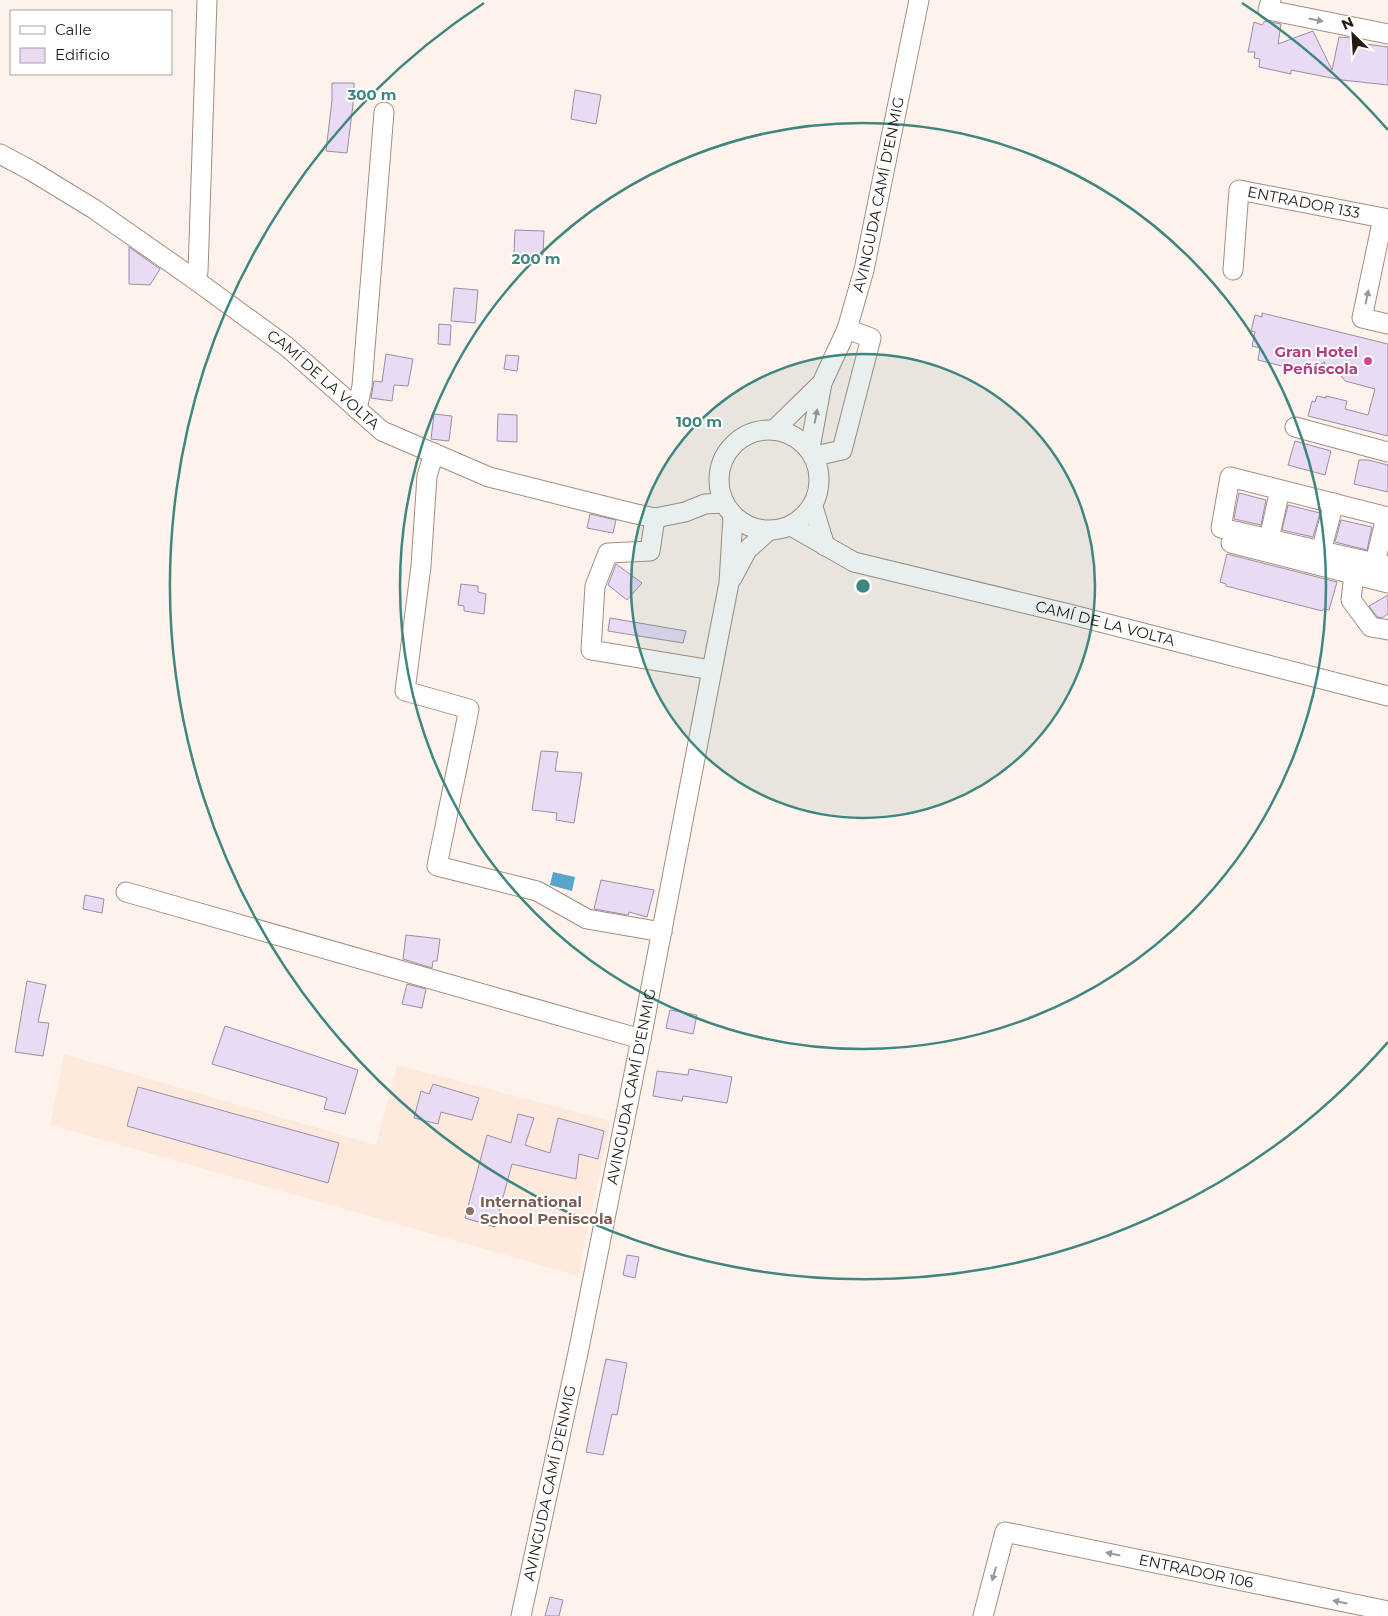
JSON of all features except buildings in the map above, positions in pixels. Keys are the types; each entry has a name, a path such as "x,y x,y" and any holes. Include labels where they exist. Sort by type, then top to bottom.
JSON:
{"street":[{"path":"194,279 198,272 206,0"},
{"name":"AVINGUDA CAMÍ D'ENMIG","path":"812,452 822,383 847,329 864,270 919,0"},
{"path":"1271,0 1268,10 1388,34"},
{"path":"357,409 362,386 384,112"},
{"name":"CAMÍ DE LA VOLTA","path":"0,154 94,209 194,279 286,346 382,431 489,477 655,518 685,512 705,504 728,510"},
{"name":"ENTRADOR 133","path":"1233,270 1239,190 1385,227"},
{"path":"1385,227 1362,318 1388,324"},
{"path":"812,452 842,450 871,338 847,329"},
{"name":"AVINGUDA CAMÍ D'ENMIG","path":"775,429 822,383"},
{"path":"1295,427 1388,452"},
{"path":"775,429 794,435 812,452 821,482 813,507 791,526 768,532 749,527 728,510 718,483 724,454 746,434 775,429"},
{"path":"434,453 427,476 421,566 405,690 469,709 437,866 537,892 587,920 662,932"},
{"path":"1230,477 1334,504 1387,517 1381,564 1221,528 1230,477"},
{"path":"685,512 718,483"},
{"path":"1269,539 1280,490"},
{"path":"1321,551 1334,504"},
{"path":"813,507 825,546"},
{"name":"AVINGUDA CAMÍ D'ENMIG","path":"521,1616 580,1344 712,670 728,583 728,510"},
{"path":"655,518 650,551 608,553 595,586 590,650 712,670"},
{"name":"CAMÍ DE LA VOLTA","path":"791,526 854,562 1070,614 1388,696"},
{"name":"AVINGUDA CAMÍ D'ENMIG","path":"728,583 747,550 768,532"},
{"path":"1231,543 1388,583"},
{"path":"1354,574 1351,600 1371,627 1388,630"},
{"path":"126,892 641,1039"},
{"name":"ENTRADOR 106","path":"983,1616 1005,1532 1388,1610"},
{"path":"1386,1616 1388,1610"}],"shaded area":[{"name":"International School Peniscola","path":"64,1054 376,1145 397,1065 611,1121 578,1276 50,1125"}],"water":[{"path":"553,872 575,877 572,891 550,885"}],"place":[{"name":"Gran Hotel Peñíscola","path":"1368,361"},
{"name":"International School Peniscola","path":"470,1211"}]}
